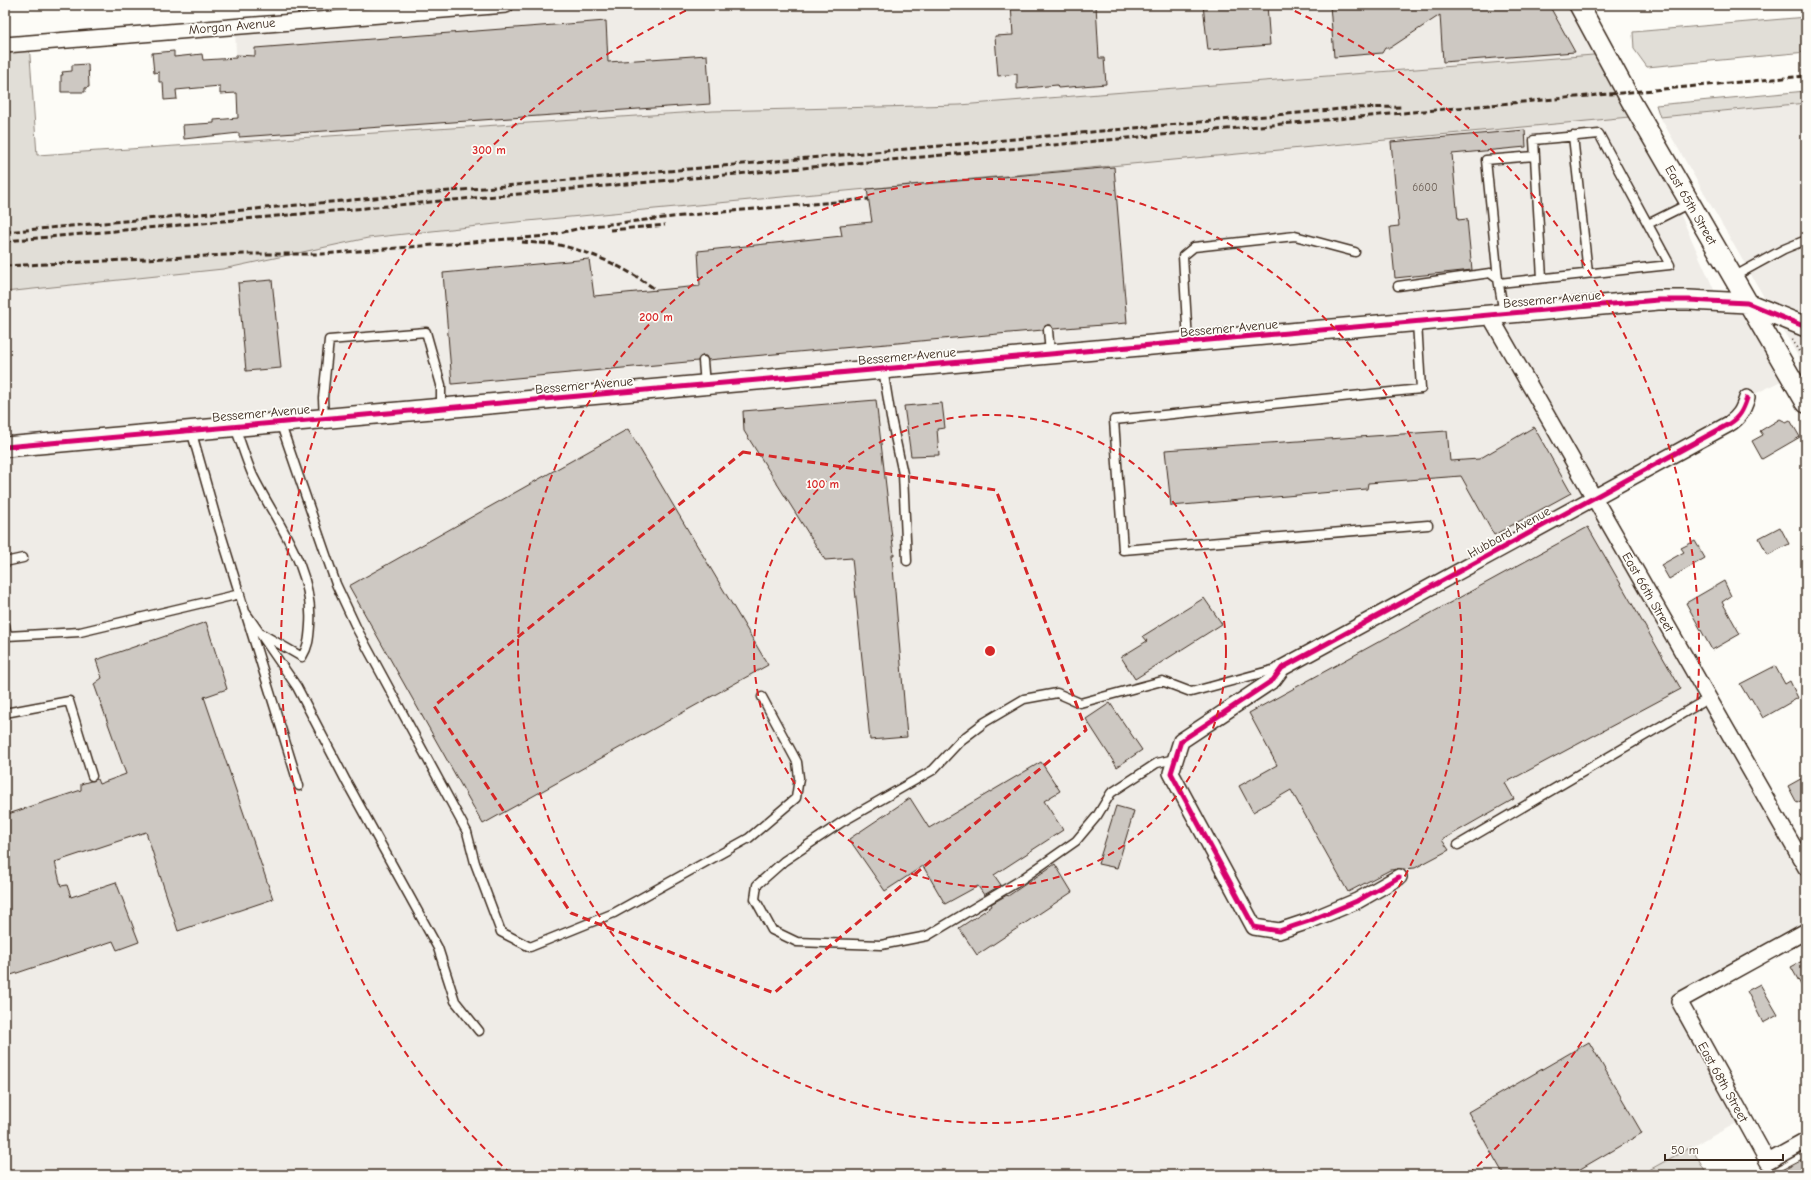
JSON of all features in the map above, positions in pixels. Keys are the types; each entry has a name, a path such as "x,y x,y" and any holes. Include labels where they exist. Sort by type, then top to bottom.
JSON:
{"street":[{"name":"Morgan Avenue","path":"5,45 352,10 506,5"},
{"name":"East 65th Street","path":"1580,5 1631,101 1748,303 1804,391"},
{"name":"Bessemer Avenue","path":"5,447 1658,300 1748,303 1798,331"},
{"name":"East 66th Street","path":"1497,315 1595,498 1806,868"},
{"name":"Hubbard Avenue","path":"1399,877 1357,901 1279,931 1254,927 1171,773 1181,741 1278,674 1737,419 1743,410 1747,398"},
{"name":"East 68th Street","path":"1806,931 1679,1001 1768,1162 1806,1140"}],"lane":[{"path":"1398,286 1490,272 1499,281 1542,278 1670,265 1599,134 1534,140 1542,278"},
{"path":"1573,136 1588,273"},
{"path":"1497,315 1499,281 1486,160 1535,156"},
{"path":"1648,224 1690,203"},
{"path":"1188,342 1183,256 1194,247 1295,236 1355,252"},
{"path":"1733,277 1784,249 1806,240"},
{"path":"1417,322 1422,389 1114,420 1122,550 1428,525"},
{"path":"1048,330 1050,355"},
{"path":"324,418 323,398 329,340 426,332 441,385 441,408"},
{"path":"703,361 705,385"},
{"path":"884,369 891,418 903,474 907,561"},
{"path":"280,422 336,584 356,629 467,832 475,863 501,932 530,947 614,913 749,838 796,798 799,778 797,762 762,697"},
{"path":"234,426 253,475 284,530 307,582 311,608 308,646 302,657 259,632"},
{"path":"191,430 216,518 299,786"},
{"path":"5,562 23,558"},
{"path":"5,625 7,636 80,632 240,594"},
{"path":"246,613 296,687 435,942 456,1001 479,1031"},
{"path":"1175,759 1156,763 1111,793 1098,816 1076,841 1018,881 927,936 881,945 798,942 772,930 755,898 757,885 784,861 842,822 933,770 966,736 985,722 1024,699 1056,693 1080,703 1162,681 1191,692 1278,674"},
{"path":"1458,845 1709,698"},
{"path":"5,713 70,701 92,776"}],"path":[{"path":"1798,331 1799,350"}],"highlighted area":[{"path":"743,452 996,490 1086,730 774,993 571,913 434,706"}],"shaded area":[{"path":"515,5 1580,5 1626,92 1719,301 1747,303 1791,376 1747,398 1743,410 1595,498 1806,868 1806,931 1679,1001 1744,1119 1640,1175 5,1175 5,290 240,169 235,26"},
{"path":"1806,17 1806,52 1647,67 1634,49 1633,32"},
{"path":"29,43 37,155 713,111 960,105 1606,54 1640,116 496,224 368,238 223,269 5,292 5,45"},
{"path":"1806,91 1806,103 1660,117 1656,105"},
{"path":"1806,103 1806,370 1660,117"},
{"path":"1691,1147 1707,1175 1640,1175"}],"building":[{"path":"1011,5 1096,5 1099,58 1104,58 1106,84 1058,88 1057,85 1017,89 1017,74 998,76 995,36 1013,35"},
{"path":"1203,5 1267,5 1270,45 1208,50"},
{"path":"1330,5 1549,5 1575,52 1443,62 1440,15 1390,48 1385,48 1382,53 1334,57"},
{"path":"606,21 608,62 707,55 710,104 239,137 239,133 184,139 183,125 214,123 214,120 238,118 237,93 220,94 220,86 176,90 177,99 164,100 163,82 159,82 159,72 154,73 152,53 174,51 174,57 202,54 203,60 236,58 236,55 255,56 255,48"},
{"path":"88,64 89,87 85,88 85,92 61,92 62,72 72,71 72,65"},
{"path":"1525,130 1526,147 1452,154 1458,220 1467,219 1472,270 1395,278 1390,227 1399,226 1391,142"},
{"path":"1114,167 1127,323 1053,329 1051,325 1047,325 1043,330 708,360 706,356 702,356 698,361 452,384 443,273 589,259 594,296 700,286 698,251 842,236 840,225 872,222 867,189"},
{"path":"272,280 281,368 246,371 238,283"},
{"path":"876,400 894,555 892,555 907,737 870,740 852,558 825,560 744,431 743,411"},
{"path":"942,403 945,428 937,429 939,455 911,456 904,406"},
{"path":"1780,419 1786,422 1790,420 1800,437 1762,459 1752,441 1763,435 1760,431"},
{"path":"1534,427 1571,493 1494,535 1461,476 1368,483 1367,489 1171,506 1165,450 1447,431 1450,461 1479,459"},
{"path":"628,429 768,665 483,824 349,586"},
{"path":"1588,527 1681,689 1505,783 1514,799 1442,840 1449,850 1415,868 1390,870 1348,892 1291,790 1253,812 1239,786 1277,765 1249,713"},
{"path":"1780,527 1789,544 1768,555 1759,538"},
{"path":"1695,541 1705,558 1669,579 1661,565 1684,552 1681,548"},
{"path":"1724,581 1731,596 1722,602 1740,634 1712,650 1686,603"},
{"path":"1204,598 1222,624 1135,679 1121,657 1147,641 1143,636"},
{"path":"206,622 227,689 204,697 273,899 178,931 146,832 55,862 61,886 67,885 71,897 116,882 139,942 117,950 113,941 5,977 5,815 81,790 81,784 97,779 99,784 126,774 94,684 102,678 96,660"},
{"path":"1775,666 1785,684 1790,681 1798,698 1763,718 1751,698 1749,699 1740,684"},
{"path":"1110,703 1142,750 1117,767 1086,719"},
{"path":"1041,762 1060,791 1044,801 1063,830 994,875 1001,885 984,895 978,886 945,904 923,866 885,891 849,839 910,798 929,828"},
{"path":"1806,776 1806,798 1797,803 1788,786"},
{"path":"1116,806 1134,811 1117,868 1098,864"},
{"path":"1055,864 1072,892 977,955 959,928 992,906 991,904 1007,895 1008,896"},
{"path":"1806,959 1806,994 1791,967"},
{"path":"1760,984 1778,1015 1763,1023 1747,991"},
{"path":"1589,1042 1642,1133 1570,1175 1504,1175 1468,1112"},
{"path":"1806,1157 1806,1175 1772,1175"}],"railway":[{"path":"5,241 1806,76"},
{"path":"5,232 1352,108 1401,107"},
{"path":"5,266 246,254 322,254 547,236 585,227 627,222 869,199"},
{"path":"610,230 665,225"},
{"path":"522,242 559,245 585,252 622,268 656,290"}],"cycle path":[{"path":"5,447 1658,300 1747,303 1806,327"},
{"path":"1399,877 1357,901 1309,921 1279,931 1254,927 1171,773 1181,741 1273,680 1282,668 1729,424 1741,413 1747,398"}]}
